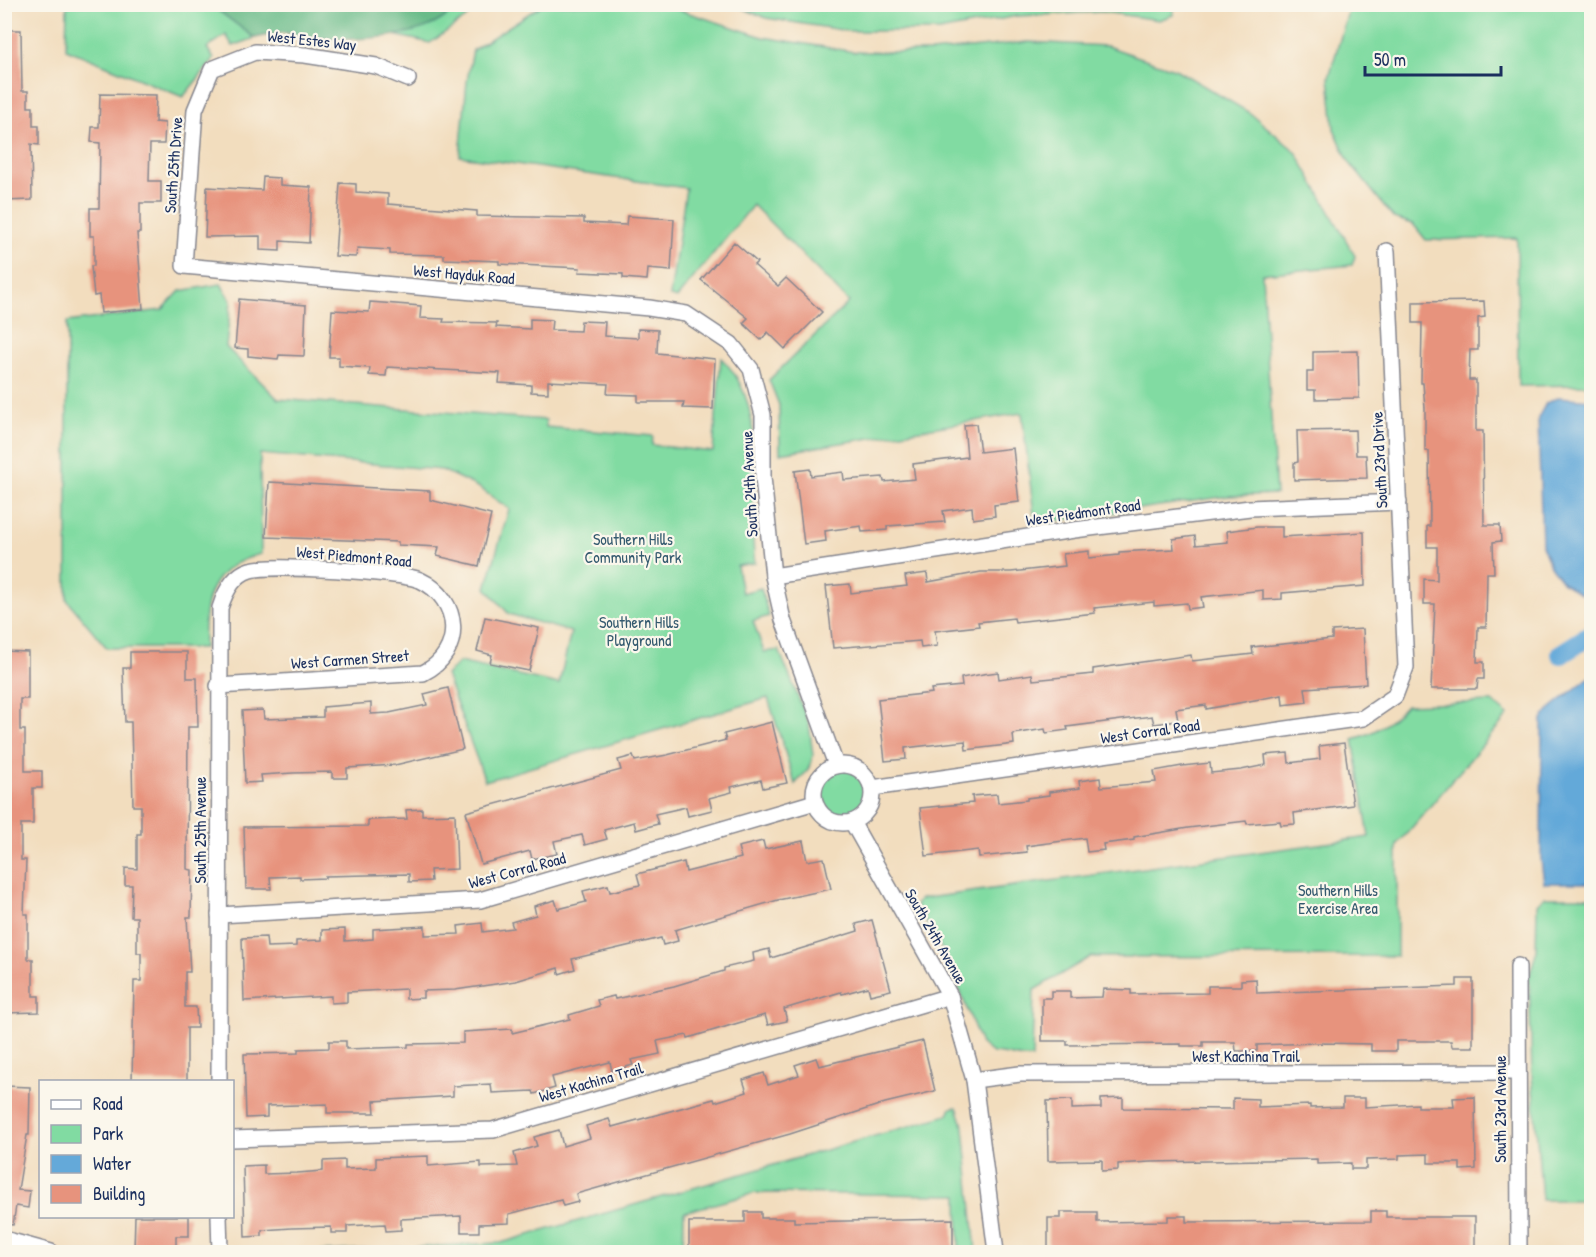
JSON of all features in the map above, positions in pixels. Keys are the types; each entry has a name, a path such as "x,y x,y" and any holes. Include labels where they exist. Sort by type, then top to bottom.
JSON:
{"street":[{"name":"West Estes Way","path":"212,69 255,52 305,55 376,66 408,78"},
{"name":"South 25th Drive","path":"184,266 195,110 212,69"},
{"name":"South 23rd Drive","path":"1387,251 1407,668"},
{"name":"West Hayduk Road","path":"184,266 649,308 686,314 730,344"},
{"name":"South 24th Avenue","path":"730,344 750,369 763,415 764,477 773,576 783,620 836,765"},
{"name":"West Piedmont Road","path":"773,576 1074,530 1250,508 1399,502"},
{"name":"West Piedmont Road","path":"232,582 250,570 262,568 410,576 433,588 444,599 450,609 452,624"},
{"name":"South 25th Avenue","path":"219,1080 218,686 220,608 232,582"},
{"name":"West Carmen Street","path":"218,686 423,673 435,667 448,652 452,624"},
{"name":"West Corral Road","path":"872,788 1363,718 1395,696 1407,668"},
{"path":"836,765 854,766 863,772 872,788 871,804 864,814 852,822 836,822 826,818 814,802 816,781 824,771 836,765"},
{"name":"West Corral Road","path":"219,915 480,900 814,802"},
{"name":"South 24th Avenue","path":"852,822 950,996 975,1080 996,1252"},
{"name":"South 23rd Avenue","path":"1518,966 1519,1252"},
{"name":"West Kachina Trail","path":"234,1139 493,1130 950,996"},
{"name":"West Kachina Trail","path":"975,1080 1020,1074 1518,1072"},
{"path":"219,1218 219,1252"},
{"path":"4,1239 51,1252"}],"green space":[{"path":"1175,4 1173,15 1159,20 1103,12 1017,16 939,31 848,31 766,18 734,5"},
{"path":"67,5 211,5 255,38 233,46 226,35 207,48 214,59 183,97 66,49"},
{"path":"211,5 455,5 446,16 432,25 414,31 373,38 334,39 287,33 255,38"},
{"path":"455,5 477,5 467,17 430,43 394,35 436,23"},
{"path":"542,5 664,5 763,37 855,52 931,52 1028,42 1107,46 1177,70 1250,113 1296,152 1355,256 1352,265 1262,274 1276,494 1229,496 1035,524 1022,413 780,453 779,405 769,380 849,302 753,205 677,298 670,296 686,188 460,156 467,81 473,50"},
{"path":"1350,5 1591,5 1591,385 1518,386 1517,238 1426,240 1413,224 1394,218 1349,162 1334,129 1329,77"},
{"name":"Southern Hills Community Park","path":"221,284 231,301 226,347 278,399 546,420 546,427 653,436 652,445 713,452 721,358 737,379 747,402 752,428 755,563 737,566 742,593 761,588 769,616 753,621 764,652 779,650 809,724 813,756 808,770 795,784 768,698 485,781 446,675 459,662 559,684 571,632 509,614 486,588 509,509 478,487 442,470 260,454 261,554 230,567 212,588 205,615 204,648 107,648 67,600 67,322 162,310 180,291"},
{"name":"Southern Hills Exercise Area","path":"1492,702 1508,715 1397,845 1397,956 1090,957 1034,990 1032,1058 992,1053 981,1044 946,956 916,905 920,899 1369,837 1353,739 1369,734 1382,726 1406,705"},
{"path":"837,765 849,765 864,773 872,788 872,800 864,815 849,823 837,823 822,815 814,800 814,788 822,773"},
{"path":"1544,897 1591,897 1591,1200 1542,1200 1532,1076 1529,977 1536,953 1537,904"},
{"path":"957,1107 964,1128 976,1252 959,1252 958,1195 755,1193 684,1212 683,1252 311,1252 501,1243 948,1115 951,1108"}],"water":[{"path":"1559,397 1591,400 1591,592 1580,594 1563,583 1550,566 1542,545 1538,418 1546,403"},
{"path":"1591,676 1591,883 1544,883 1541,860 1542,719 1552,707"}],"building":[{"path":"4,30 21,30 22,91 28,91 28,107 33,107 33,126 39,126 39,145 31,144 32,200 4,201"},
{"path":"100,94 156,95 155,122 165,123 164,144 150,144 149,181 161,181 161,203 140,203 140,233 137,233 143,309 101,313 99,295 94,296 91,266 94,266 94,236 90,236 90,208 99,208 100,143 91,142 92,127 99,127"},
{"path":"263,177 280,178 280,185 311,187 309,243 280,241 280,251 260,250 260,236 205,237 207,187 262,190"},
{"path":"340,183 356,184 356,192 388,194 388,204 477,211 477,216 584,218 584,223 626,225 627,216 674,219 671,271 648,269 647,280 623,278 623,274 579,272 580,268 444,259 444,255 390,254 390,250 357,248 356,257 335,256"},
{"path":"734,242 757,262 754,265 778,286 786,278 822,312 785,349 768,332 761,340 743,323 748,318 701,280"},
{"path":"239,299 306,305 304,356 279,355 278,359 248,356 248,349 235,348"},
{"path":"1484,301 1485,317 1478,318 1478,350 1470,350 1469,380 1476,380 1476,431 1483,431 1484,525 1500,525 1501,541 1493,542 1494,573 1487,573 1486,627 1478,627 1477,662 1484,662 1484,679 1478,679 1477,689 1431,689 1435,604 1424,604 1424,579 1437,580 1437,547 1427,547 1427,526 1430,526 1429,451 1425,451 1425,408 1423,383 1421,383 1422,323 1413,323 1413,302"},
{"path":"370,302 421,306 420,318 444,319 443,322 497,323 496,327 530,329 530,319 552,320 551,330 580,331 581,321 605,322 604,336 638,338 638,329 658,330 657,353 715,359 713,409 683,408 684,402 638,402 638,395 607,394 608,384 548,381 548,393 531,392 531,385 499,383 500,373 387,367 386,376 369,375 370,368 339,366 339,357 329,357 332,310 369,312"},
{"path":"1358,351 1359,398 1315,399 1315,390 1307,390 1307,372 1313,372 1313,352"},
{"path":"976,424 980,452 1013,448 1019,502 994,505 995,516 973,519 972,507 943,511 945,522 887,526 887,530 862,532 861,526 825,531 826,541 804,544 795,471 810,469 811,476 843,472 844,480 883,477 884,482 915,479 913,464 967,457 964,425"},
{"path":"1355,430 1356,455 1366,455 1367,478 1294,480 1294,463 1298,462 1297,431"},
{"path":"269,482 430,491 430,500 491,515 479,566 437,556 439,547 398,545 398,542 266,537"},
{"path":"1257,527 1282,527 1282,537 1364,532 1365,586 1282,593 1282,599 1263,600 1263,590 1201,597 1203,607 1188,609 1187,603 1154,606 1154,602 1094,608 1095,613 1015,622 1014,618 978,622 979,626 935,631 937,646 921,648 920,641 833,648 826,586 850,584 851,593 907,586 905,576 927,573 928,582 981,572 1011,572 1065,566 1063,554 1089,551 1089,558 1119,555 1119,552 1174,549 1173,539 1195,536 1196,545 1228,542 1227,531"},
{"path":"485,617 539,628 529,671 490,663 492,655 477,651"},
{"path":"1363,629 1366,684 1305,688 1307,702 1283,705 1282,695 1206,709 1206,705 1176,709 1178,721 1154,724 1152,716 1067,727 1068,730 1046,733 1045,729 1013,734 1014,744 966,750 965,741 905,748 906,759 885,761 878,699 932,693 931,689 962,686 961,678 983,674 998,672 999,679 1032,674 1033,680 1093,674 1093,669 1191,655 1192,661 1253,654 1252,647 1332,639 1332,631"},
{"path":"4,651 28,652 28,699 20,699 20,730 25,730 25,771 42,771 42,788 33,788 33,824 21,824 21,860 26,860 24,914 28,914 28,959 33,959 33,996 39,996 39,1012 4,1013"},
{"path":"130,652 187,652 187,678 197,678 198,727 188,727 187,869 192,870 191,917 187,917 190,972 185,972 185,1007 196,1007 197,1028 187,1028 187,1080 132,1080 134,981 141,981 141,953 137,953 137,917 131,917 132,885 125,885 125,868 137,869 137,834 141,834 141,806 133,806 131,722 125,722 123,668 130,668"},
{"path":"448,688 463,749 395,765 347,768 347,778 332,778 332,772 293,773 261,775 262,782 245,783 242,711 263,710 264,719 323,717 323,707 371,703 371,714 389,713 427,705 424,694"},
{"path":"772,722 787,783 763,788 761,780 731,787 732,792 709,798 712,810 688,816 686,807 655,814 658,824 636,830 634,822 604,830 607,839 585,845 582,835 554,841 557,854 532,859 530,851 481,864 466,812 621,770 618,760 633,756 635,761 667,755 726,740 724,734"},
{"path":"1344,743 1353,805 1294,813 1295,824 1281,825 1280,821 1247,824 1246,821 1188,828 1134,837 1134,840 1103,844 1104,850 1087,852 1085,838 1026,846 1027,852 979,857 978,850 926,856 920,808 973,803 972,796 997,794 998,803 1027,800 1027,798 1049,795 1049,792 1080,788 1079,781 1100,778 1101,787 1156,782 1154,771 1182,766 1210,763 1211,773 1241,770 1266,765 1265,755 1288,753 1289,763 1320,759 1319,746"},
{"path":"422,809 422,815 455,814 457,869 430,870 431,881 409,882 409,874 325,876 325,878 300,879 300,876 270,877 271,889 246,889 244,827 368,826 368,820 407,819 406,810"},
{"path":"763,841 765,849 803,841 807,861 824,858 831,889 778,900 675,930 678,941 663,945 661,938 572,959 575,969 559,974 558,968 516,981 455,990 423,991 423,998 406,999 406,989 347,992 347,1002 331,1003 331,996 244,1001 242,938 266,937 267,947 296,946 296,941 322,940 322,930 345,929 345,941 373,939 373,929 425,926 425,935 459,934 458,926 482,923 483,932 513,928 511,922 536,915 534,906 555,900 558,909 586,902 583,891 608,885 610,892 640,885 637,874 684,862 686,872 741,858 738,847"},
{"path":"872,920 891,990 870,995 868,987 842,994 841,992 784,1009 787,1021 768,1025 765,1015 688,1038 687,1035 657,1041 660,1054 631,1060 633,1065 612,1071 610,1062 552,1077 555,1088 534,1094 533,1091 492,1093 491,1084 453,1086 453,1096 374,1101 375,1113 327,1113 327,1104 267,1106 267,1117 246,1118 244,1054 298,1053 298,1049 329,1048 329,1041 346,1041 346,1049 408,1047 408,1044 463,1043 463,1032 512,1029 512,1033 570,1019 569,1015 599,1006 597,1000 614,996 615,999 674,986 724,971 724,968 754,961 753,953 769,949 771,958 858,931 856,924"},
{"path":"1256,979 1257,993 1457,986 1457,979 1473,979 1473,1047 1452,1047 1451,1041 1396,1041 1396,1051 1371,1051 1371,1044 1319,1043 1257,1045 1257,1051 1236,1051 1235,1042 1203,1042 1203,1046 1181,1046 1181,1044 1067,1045 1067,1041 1042,1041 1042,998 1051,998 1051,991 1070,991 1070,998 1102,997 1103,989 1131,990 1131,994 1208,993 1208,986 1241,986 1241,980"},
{"path":"923,1041 935,1091 885,1103 790,1134 576,1194 578,1202 563,1206 561,1200 509,1214 509,1223 479,1224 479,1232 461,1232 461,1216 401,1219 401,1230 386,1231 385,1224 347,1226 347,1233 331,1233 331,1227 292,1228 262,1230 262,1236 245,1237 243,1166 264,1165 264,1174 297,1173 323,1171 323,1161 345,1160 345,1169 376,1168 376,1158 428,1156 428,1166 481,1162 481,1167 517,1166 514,1153 537,1146 534,1137 559,1130 563,1146 590,1138 586,1126 609,1119 612,1127 747,1092 743,1080 764,1073 768,1085 799,1075 795,1065 816,1058 819,1066"},
{"path":"4,1086 30,1087 29,1135 27,1135 18,1190 30,1191 28,1208 16,1206 13,1225 4,1224"},
{"path":"1475,1097 1476,1169 1460,1170 1460,1163 1428,1163 1428,1154 1399,1155 1399,1159 1366,1160 1366,1169 1351,1169 1351,1163 1317,1164 1317,1159 1150,1162 1118,1164 1118,1170 1102,1171 1102,1160 1048,1161 1047,1101 1072,1100 1072,1109 1101,1108 1101,1099 1123,1098 1123,1108 1233,1109 1233,1098 1258,1099 1258,1107 1310,1105 1310,1108 1343,1107 1343,1098 1365,1098 1365,1107 1418,1104 1418,1107 1454,1107 1453,1098"},
{"path":"1371,1211 1386,1211 1386,1217 1475,1217 1475,1252 1048,1252 1048,1218 1061,1218 1061,1212 1097,1212 1097,1222 1168,1221 1168,1216 1186,1216 1186,1222 1371,1221"},
{"path":"745,1212 761,1212 761,1218 794,1218 794,1222 953,1219 953,1252 689,1252 689,1222 745,1222"},
{"path":"135,1218 189,1218 189,1236 176,1236 176,1250 134,1250"}],"waterway":[{"path":"1561,654 1592,634"}],"park label":[{"name":"Southern Hills Playground","path":"639,631"}]}
